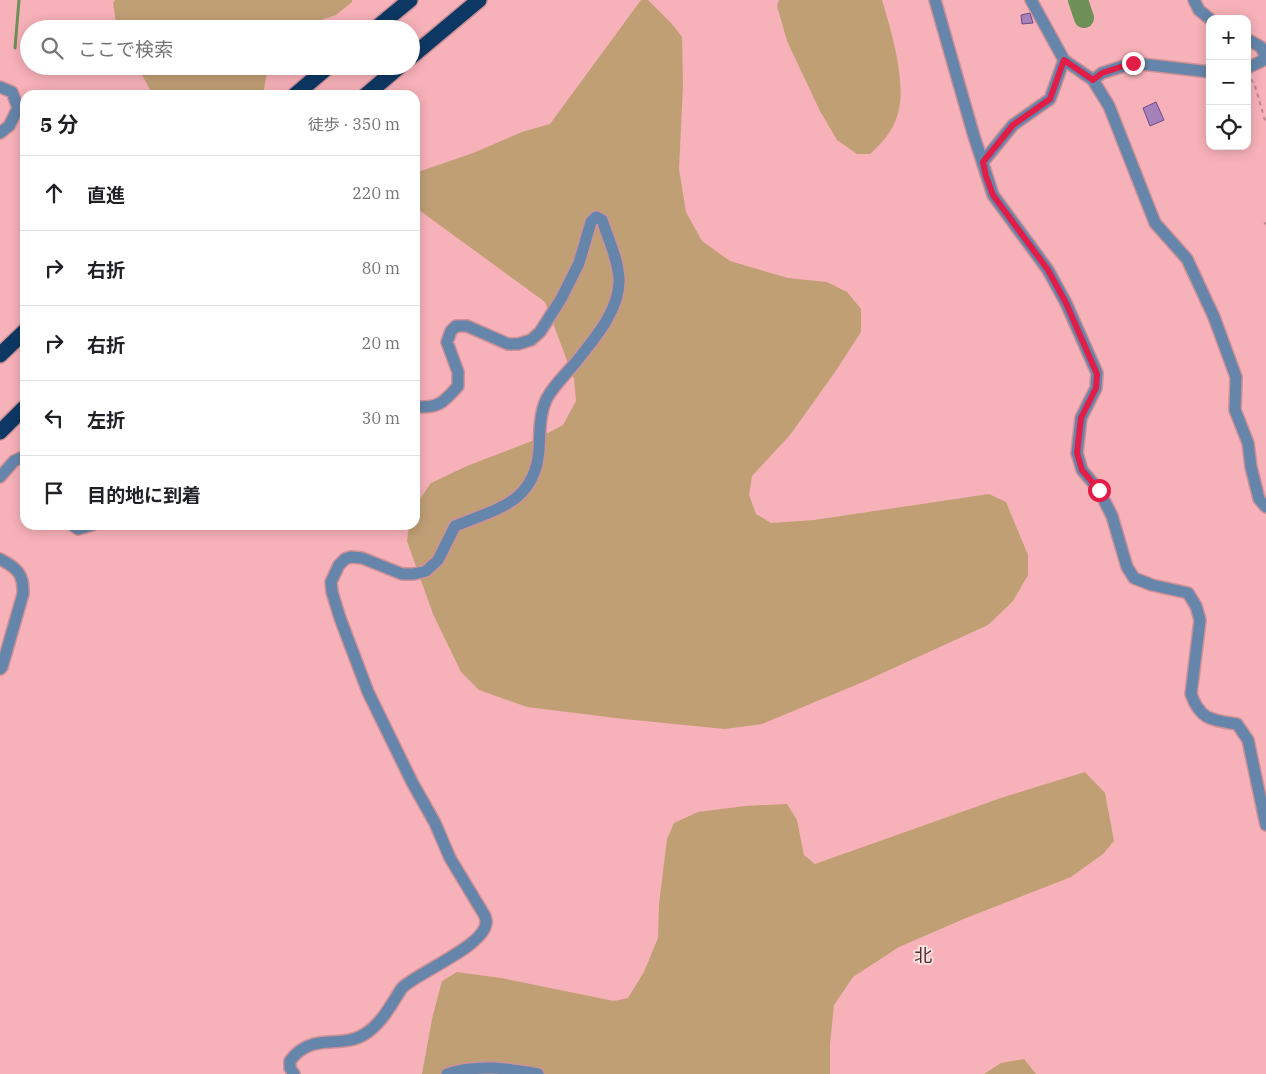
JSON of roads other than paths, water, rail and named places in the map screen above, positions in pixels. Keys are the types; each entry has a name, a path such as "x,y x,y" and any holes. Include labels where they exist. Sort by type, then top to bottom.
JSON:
{"highway":[{"path":"386,20 410,0"},
{"path":"420,49 478,0"},
{"path":"301,90 318,75"},
{"path":"372,90 389,75"},
{"path":"0,355 20,336"},
{"path":"0,432 20,412"}],"street":[{"path":"935,0 967,115 993,195 1048,270 1066,303 1097,374 1096,388 1081,418 1077,453 1082,470 1099,490 1112,516 1126,567 1134,578 1152,585 1188,593 1196,606 1200,620 1191,694 1195,705 1202,714 1212,720 1237,724 1248,740 1266,825"},
{"path":"1031,0 1064,60 1093,80 1109,106 1155,223 1187,259 1214,317 1236,377 1235,410 1248,444 1259,499 1266,507"},
{"path":"1194,0 1199,10 1206,16"},
{"path":"1251,41 1261,47 1265,55 1262,61 1251,66"},
{"path":"983,162 1013,125 1050,99 1064,60"},
{"path":"1093,80 1102,73 1133,63 1206,72"},
{"path":"0,86 12,92 18,108 9,126 0,132"},
{"path":"294,1074 290,1068 290,1061 296,1052 323,1042 350,1041 366,1034 383,1017 403,987 464,950 483,931 486,923 485,916 450,858 435,822 412,782 368,692 340,618 331,582 339,565 345,559 351,557 362,558 402,574 426,571 438,560 455,526 508,504 522,494 530,484 538,460 541,418 548,397 591,342 610,314 617,296 619,280 617,266 602,220 596,217 591,222 578,263 561,299 540,332 531,340 518,344 508,344 467,326 456,326 451,331 446,342 458,372 458,386 443,403 431,408 420,407"},
{"path":"0,477 14,462 20,459"},
{"path":"0,559 18,572 23,582 22,594 0,669"},
{"path":"447,1074 461,1069 479,1067 538,1074"}],"waterway":[{"path":"15,48 19,0"},
{"path":"1078,0 1084,18"}],"district":[{"name":"北","path":"923,955"}]}
